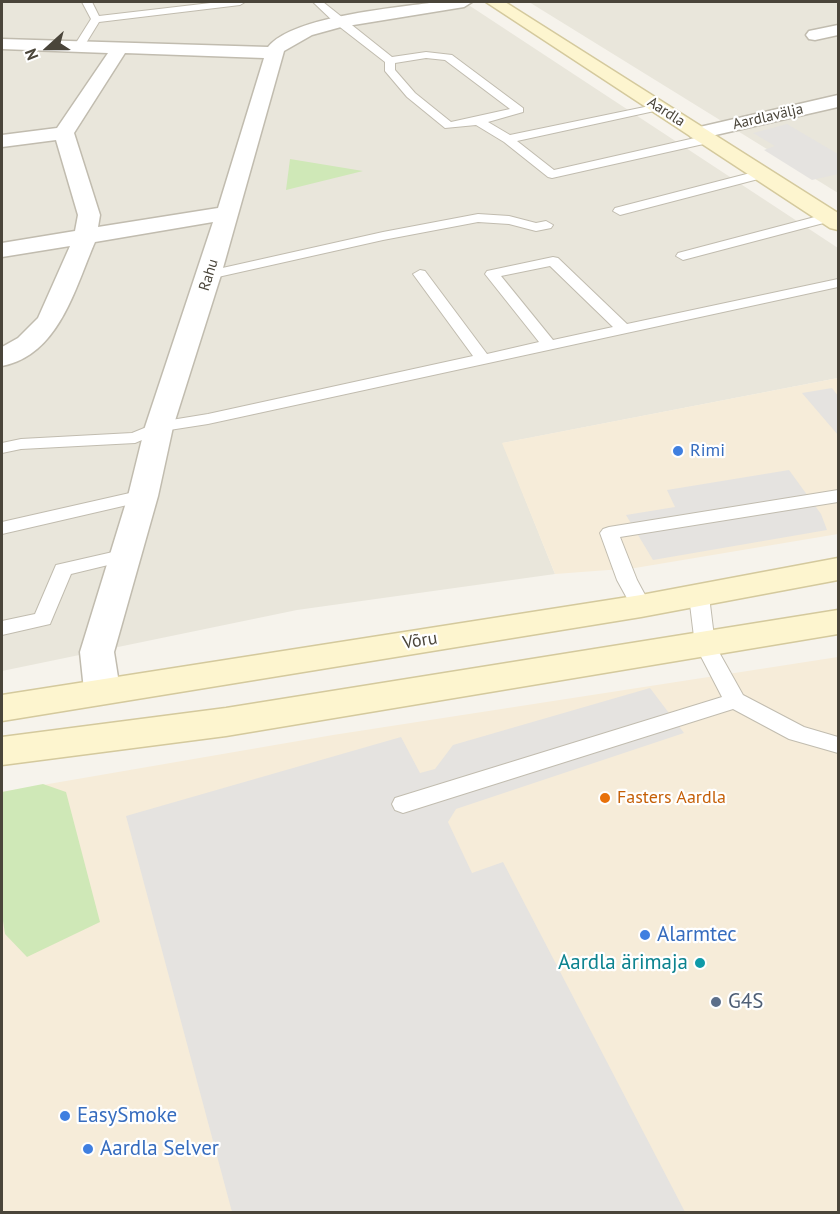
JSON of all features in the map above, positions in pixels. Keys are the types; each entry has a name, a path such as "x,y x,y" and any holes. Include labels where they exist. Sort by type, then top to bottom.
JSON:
{"main road":[{"name":"Aardla","path":"494,2 834,220"},
{"name":"Võru","path":"2,708 102,690 641,606 838,569"},
{"path":"2,751 226,722 838,622"}],"street":[{"path":"2,44 275,53 276,48 306,31 340,22 464,2"},
{"path":"815,34 838,30"},
{"path":"2,141 64,133 120,48"},
{"name":"Rahu","path":"102,690 97,652 143,496 159,427 209,275 275,53"},
{"name":"Aardlavälja","path":"703,136 838,101"},
{"path":"2,358 27,343 49,321 85,237 89,215 64,133"},
{"path":"2,250 227,213"}],"lane":[{"path":"87,2 96,19"},
{"path":"96,19 240,2"},
{"path":"318,2 390,61 426,56 448,57 519,110 449,126 411,94 390,71 390,61"},
{"path":"79,46 96,19"},
{"path":"508,139 658,107"},
{"path":"478,121 508,139 552,174 703,136"},
{"path":"620,211 762,174"},
{"path":"209,275 383,236 478,218 509,220 536,227 546,225"},
{"path":"683,256 834,220"},
{"path":"549,345 492,274 553,261 624,329"},
{"path":"420,274 483,359"},
{"path":"2,448 21,444 135,438 159,427 208,419 838,283"},
{"path":"2,528 143,496"},
{"path":"641,606 627,580 609,533 838,496"},
{"path":"2,628 43,619 63,569 126,555"},
{"path":"699,596 705,645 735,701 797,733 838,745"},
{"path":"403,804 735,701"}],"shaded area":[{"path":"2,2 464,2 838,248 838,378 503,443 555,574 297,610 2,671"},
{"path":"529,2 838,2 838,193"},
{"path":"787,124 838,154 838,174 812,180 764,150 775,146 753,133"},
{"path":"838,378 838,534 635,568 555,574 502,443"},
{"path":"832,388 838,396 838,435 802,393"},
{"path":"789,470 821,514 827,530 653,560 626,515 675,507 667,490"},
{"path":"838,657 838,1212 2,1212 2,792 333,735"},
{"path":"650,688 684,733 456,809 448,822 472,873 503,862 685,1212 232,1212 126,816 401,737 420,773 435,769 453,745"}],"green space":[{"path":"290,159 363,171 286,190"},
{"path":"43,784 66,792 100,922 27,957 5,934 2,914 2,792"}],"place":[{"name":"Rimi","path":"678,451"},
{"name":"Fasters Aardla","path":"605,798"},
{"name":"Alarmtec","path":"645,935"},
{"name":"Aardla ärimaja","path":"700,963"},
{"name":"G4S","path":"716,1002"},
{"name":"EasySmoke","path":"65,1116"},
{"name":"Aardla Selver","path":"88,1149"}]}
